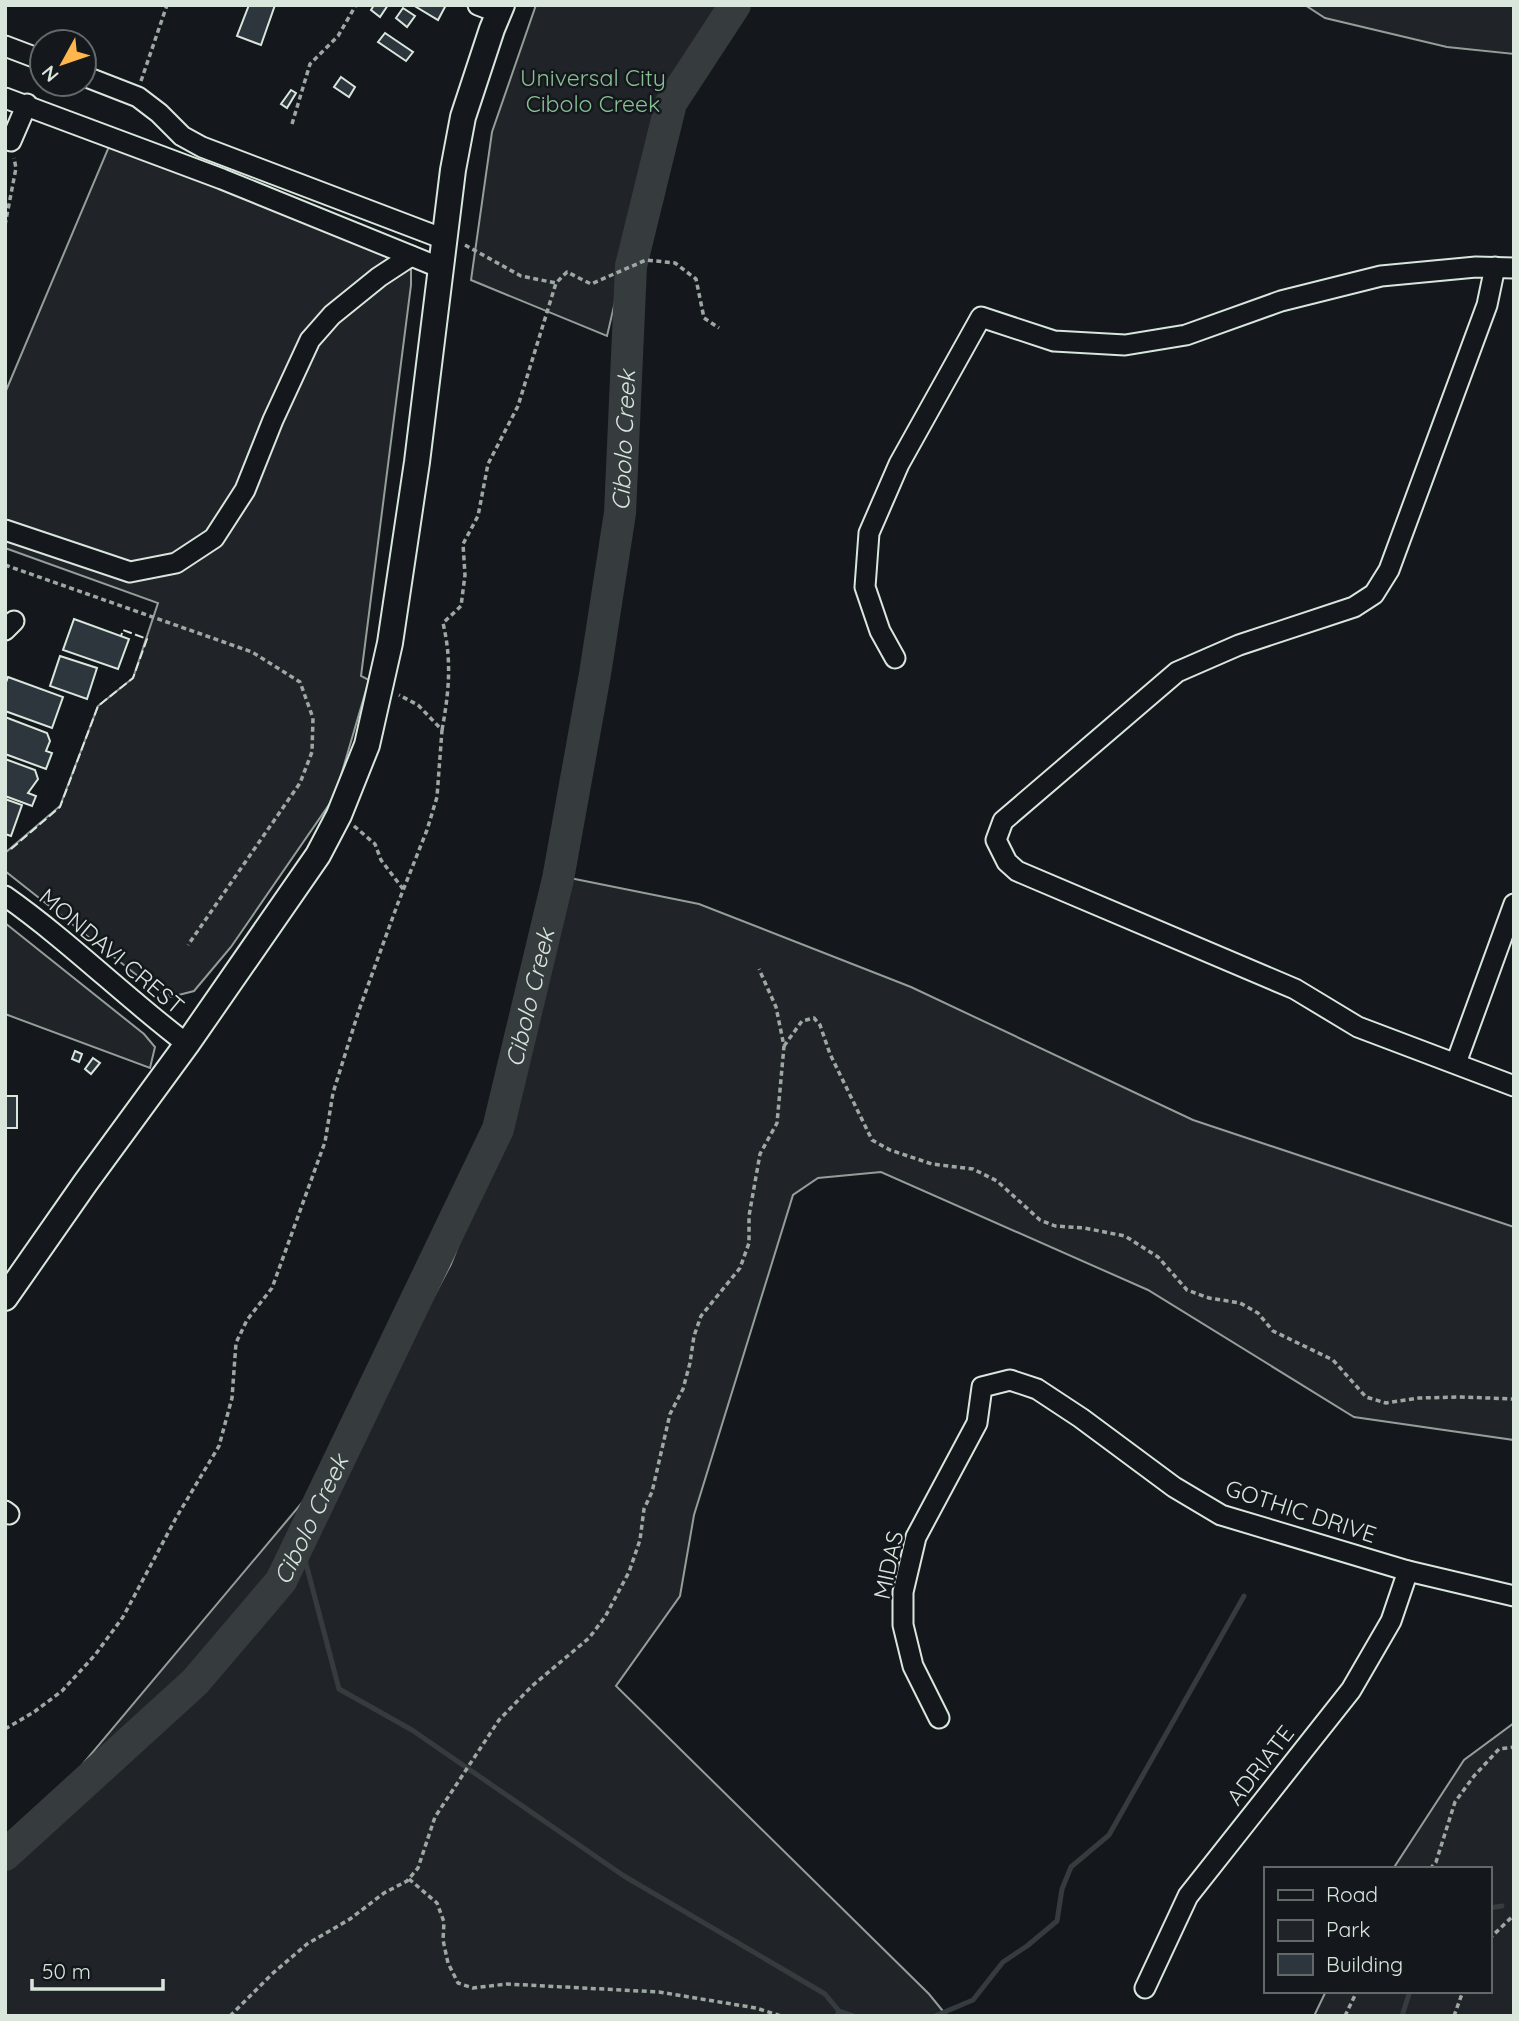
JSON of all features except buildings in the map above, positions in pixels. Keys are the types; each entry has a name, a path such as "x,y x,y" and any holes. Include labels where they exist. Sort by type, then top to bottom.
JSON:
{"main road":[{"path":"5,1298 318,855 340,815 367,745 390,643 417,462 453,170 463,117 493,8"}],"street":[{"path":"5,46 28,55"},
{"path":"98,81 136,96 159,113 181,136 202,147 444,239"},
{"path":"5,98 222,179 441,268"},
{"path":"11,141 27,104"},
{"path":"5,530 130,572 176,563 214,538 245,490 273,419 310,340 332,316 379,277 411,256"},
{"path":"895,658 880,631 865,587 869,533 900,464 981,317 1054,341 1125,345 1186,335 1281,301 1381,275 1504,267 1487,305 1389,570 1374,594 1354,607 1239,645 1177,672 1003,821 988,840 1017,871 1295,989 1358,1027 1514,1086"},
{"name":"MONDAVI CREST","path":"5,896 31,914 138,1007 187,1044"},
{"path":"1456,1063 1514,904"},
{"name":"GOTHIC DRIVE","path":"982,1387 1010,1380 1037,1390 1082,1418 1174,1487 1221,1515 1408,1571 1514,1596"},
{"name":"MIDAS","path":"939,1718 913,1666 903,1625 903,1592 916,1536 977,1423 982,1387"},
{"name":"ADRIATE","path":"1145,1987 1188,1896 1351,1690 1391,1621 1408,1571"}],"path":[{"path":"136,96 167,5"},
{"path":"292,124 310,64 338,36 356,5"},
{"path":"5,225 16,169 11,141"},
{"path":"444,239 470,247 521,276 556,283"},
{"path":"5,1729 62,1691 123,1617 176,1518 219,1446 232,1398 236,1343 247,1320 272,1288 324,1142 333,1093 359,1010 403,889 428,830 437,797 442,730 450,689 448,643 443,622 461,606 465,575 463,544 478,516 488,464 518,407 556,283 566,272 591,284 646,260 675,263 696,279 704,318 719,328"},
{"path":"5,565 252,652 300,682 313,718 312,752 300,783 188,946"},
{"path":"381,688 418,705 442,730"},
{"path":"340,815 375,844 381,860 403,889"},
{"path":"230,2016 307,1944 350,1919 409,1878 418,1868 435,1816 443,1808 499,1720 532,1686 589,1638 606,1617 629,1572 640,1540 644,1509 652,1492 670,1414 683,1389 694,1336 701,1316 740,1268 749,1243 749,1216 760,1154 777,1123 785,1046 776,1007 759,970"},
{"path":"785,1046 802,1021 814,1018 820,1025 830,1054 872,1140 890,1150 932,1164 972,1169 997,1181 1040,1220 1055,1226 1084,1228 1125,1236 1158,1257 1187,1290 1209,1298 1240,1303 1258,1313 1273,1331 1333,1360 1366,1397 1386,1403 1419,1398 1514,1399"},
{"path":"1432,1867 1436,1861 1455,1802 1499,1749 1514,1747"},
{"path":"409,1878 437,1903 444,1922 443,1940 448,1963 458,1983 473,1988 508,1984 659,1992 756,2008 781,2016"},
{"path":"1491,1937 1514,1915"},
{"path":"1345,2016 1355,1993"},
{"path":"1454,2016 1462,1993"}],"green space":[{"name":"Universal City Cibolo Creek","path":"536,5 720,5 645,174 607,336 471,280 492,132"},
{"path":"1305,5 1514,5 1514,54 1447,47 1325,18"},
{"path":"113,137 411,256 411,285 361,676 369,680 335,796 231,947 194,991 171,997 153,988 5,871 5,853 60,806 98,706 133,678 158,603 5,548 5,393"},
{"path":"560,876 699,904 911,987 1193,1120 1514,1227 1514,1440 1354,1417 1148,1290 881,1172 818,1178 793,1195 694,1515 680,1596 616,1686 929,1994 947,2016 5,2016 5,1842 61,1790 363,1430 451,1264 511,1110 554,941"},
{"path":"5,923 144,1034 155,1047 150,1068 5,1014"},
{"path":"1514,1723 1514,2016 1314,2016 1325,1993 1491,1993 1491,1867 1394,1867 1464,1760"}],"waterway":[{"name":"Cibolo Creek","path":"5,1855 195,1682 281,1581 498,1129 558,879 595,674 620,513 631,266 671,103 735,5"},
{"path":"300,1541 339,1689 412,1730 624,1876 825,1994 839,2011 837,2016"},
{"path":"935,2016 973,2000 1003,1962 1057,1921 1062,1889 1071,1867 1109,1835 1244,1596"},
{"path":"1491,1908 1502,1906"},
{"path":"1402,2016 1409,1993"},
{"path":"839,2011 854,2016"}],"fence":[{"path":"11,849 60,807 98,706 133,678 147,639 123,630 121,636"}]}
